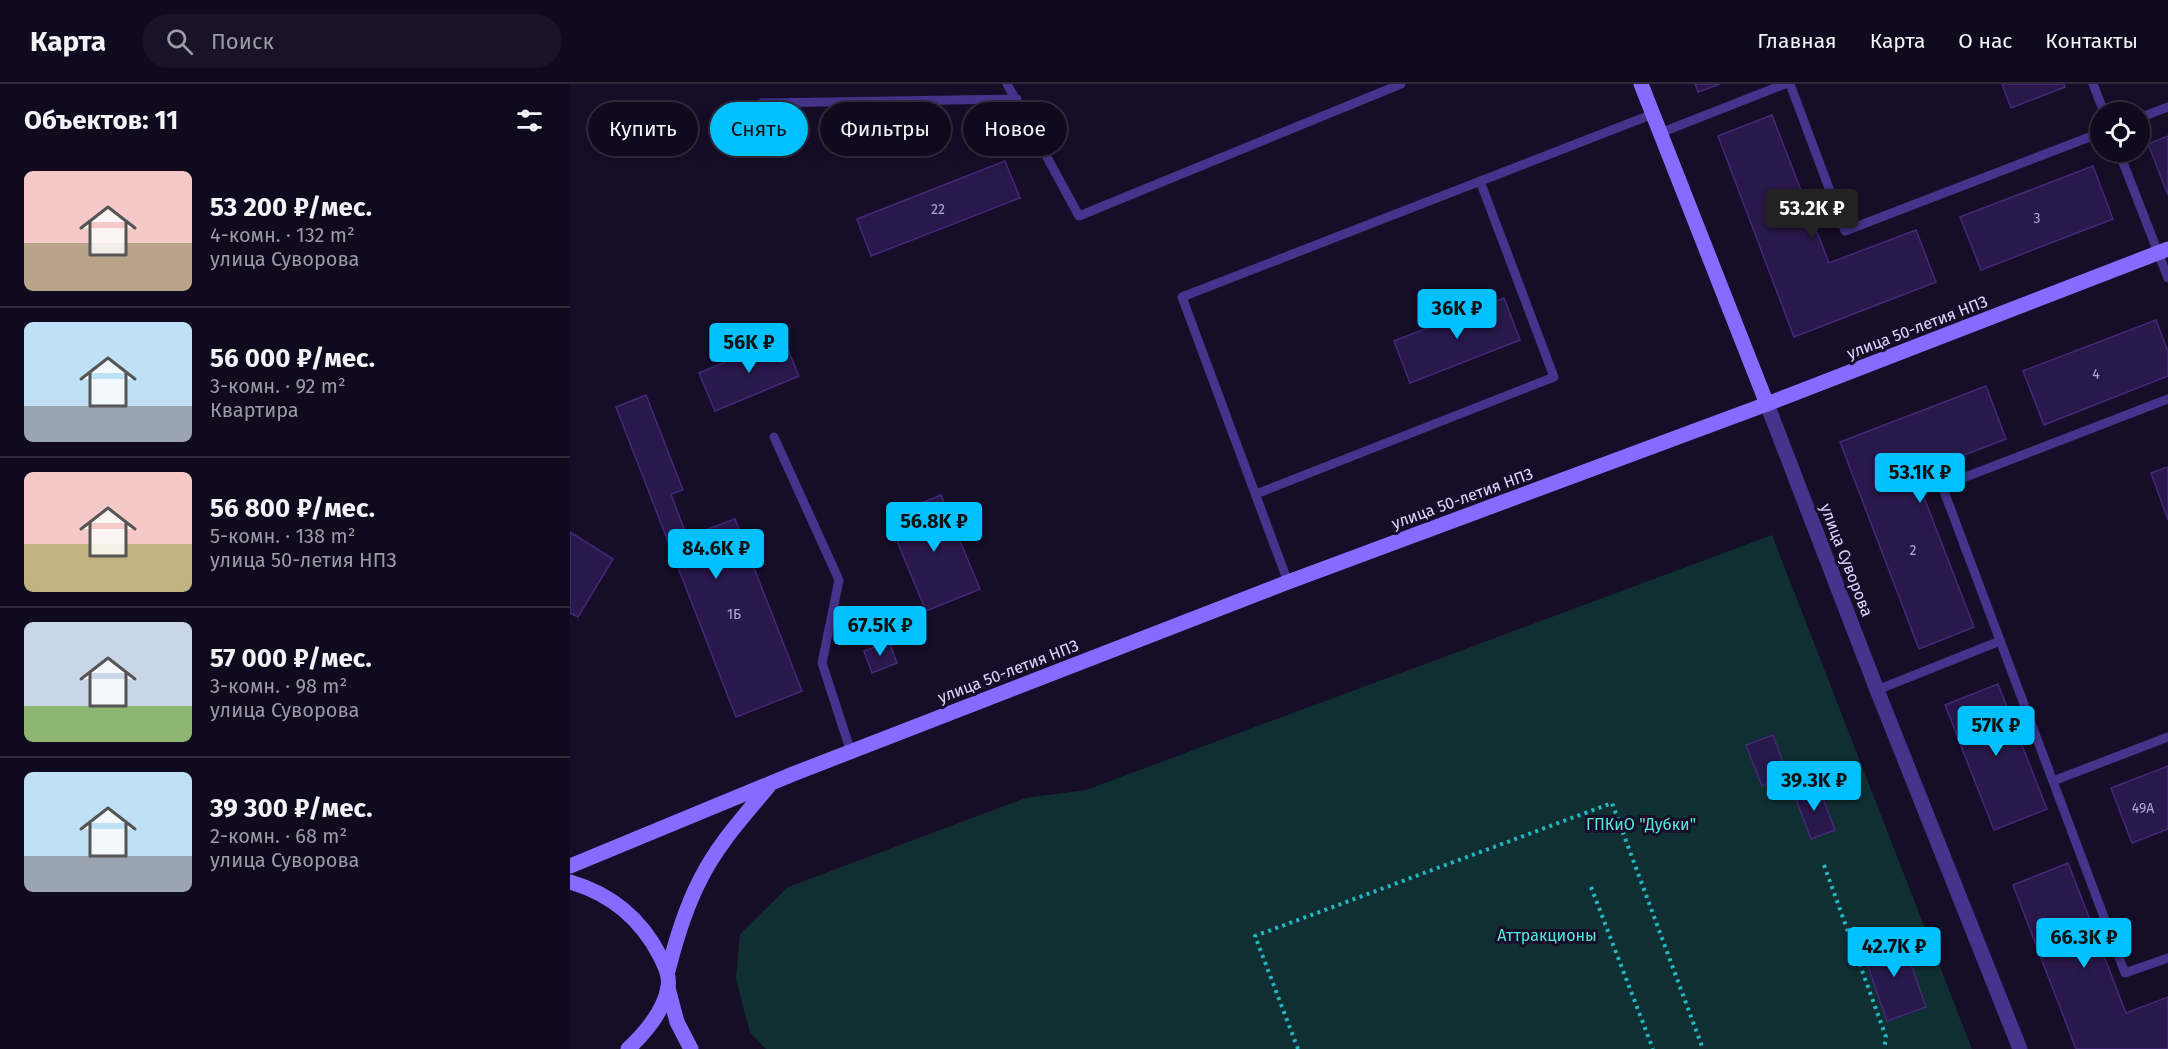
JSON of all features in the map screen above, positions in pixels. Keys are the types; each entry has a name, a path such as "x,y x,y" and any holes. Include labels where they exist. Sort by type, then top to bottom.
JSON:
{"main road":[{"name":"улица Суворова","path":"1641,84 1767,404"},
{"name":"улица 50-летия НПЗ","path":"570,866 770,784 1288,582 1767,404 2163,251"},
{"path":"691,1049 677,1022 668,988 668,971 680,925 701,878 723,842 770,784"},
{"path":"570,882 590,888 605,896 632,917 651,939 668,971"},
{"path":"628,1049 656,1016 668,988"}],"street":[{"name":"улица Суворова","path":"1767,404 1877,690 2020,1049"}],"lane":[{"path":"1007,84 1079,216 1401,84"},
{"path":"1660,133 1785,84"},
{"path":"1790,84 1845,231 2090,137"},
{"path":"2093,84 2100,102"},
{"path":"808,102 1017,99"},
{"path":"2150,114 2168,107"},
{"path":"1288,582 1182,297 1653,114"},
{"path":"2123,162 2163,251 2168,278"},
{"path":"1256,494 1554,377 1480,181"},
{"path":"2168,399 1942,486 2125,973 2168,958"},
{"path":"774,437 838,580 822,663 851,752"},
{"path":"1877,690 2000,641"},
{"path":"2053,781 2168,737"}],"path":[{"path":"1298,1049 1255,936 1612,803 1703,1049"},
{"path":"1824,865 1886,1037 1884,1049"},
{"path":"1591,886 1653,1049"}],"green space":[{"name":"ГПКиО \"Дубки\"","path":"1772,535 1972,1049 766,1049 750,1032 736,979 740,934 788,887 1025,798 1086,790"}],"building":[{"path":"1695,84 1720,84 1698,92"},
{"path":"2002,84 2064,84 2065,87 2011,108"},
{"path":"1772,115 1829,263 1916,230 1936,282 1794,337 1718,136"},
{"path":"2168,136 2168,195 2150,149 2150,143"},
{"path":"1005,161 1020,198 871,256 857,219"},
{"path":"2093,166 2113,219 1981,270 1960,217"},
{"path":"1504,298 1520,340 1410,383 1394,341"},
{"path":"2156,320 2168,352 2168,376 2044,425 2023,371"},
{"path":"783,338 799,376 715,411 699,373"},
{"path":"1986,386 2006,439 1915,474 1974,627 1919,649 1840,442"},
{"path":"646,395 683,490 671,494 687,537 735,519 802,691 736,717 616,407"},
{"path":"2168,467 2168,520 2151,473"},
{"path":"941,495 980,589 926,611 887,517"},
{"path":"570,532 613,559 578,617 570,613"},
{"path":"889,642 897,663 872,673 864,651"},
{"path":"1998,684 2047,809 1994,830 1945,705"},
{"path":"1773,735 1788,776 1762,786 1746,745"},
{"path":"2168,766 2168,829 2132,843 2111,788"},
{"path":"1818,785 1835,830 1811,839 1794,794"},
{"path":"2068,863 2126,1013 2168,997 2168,1049 2076,1049 2013,885"},
{"path":"1901,936 1926,1007 1887,1021 1862,950"}],"park label":[{"name":"Аттракционы","path":"1547,935"}]}
